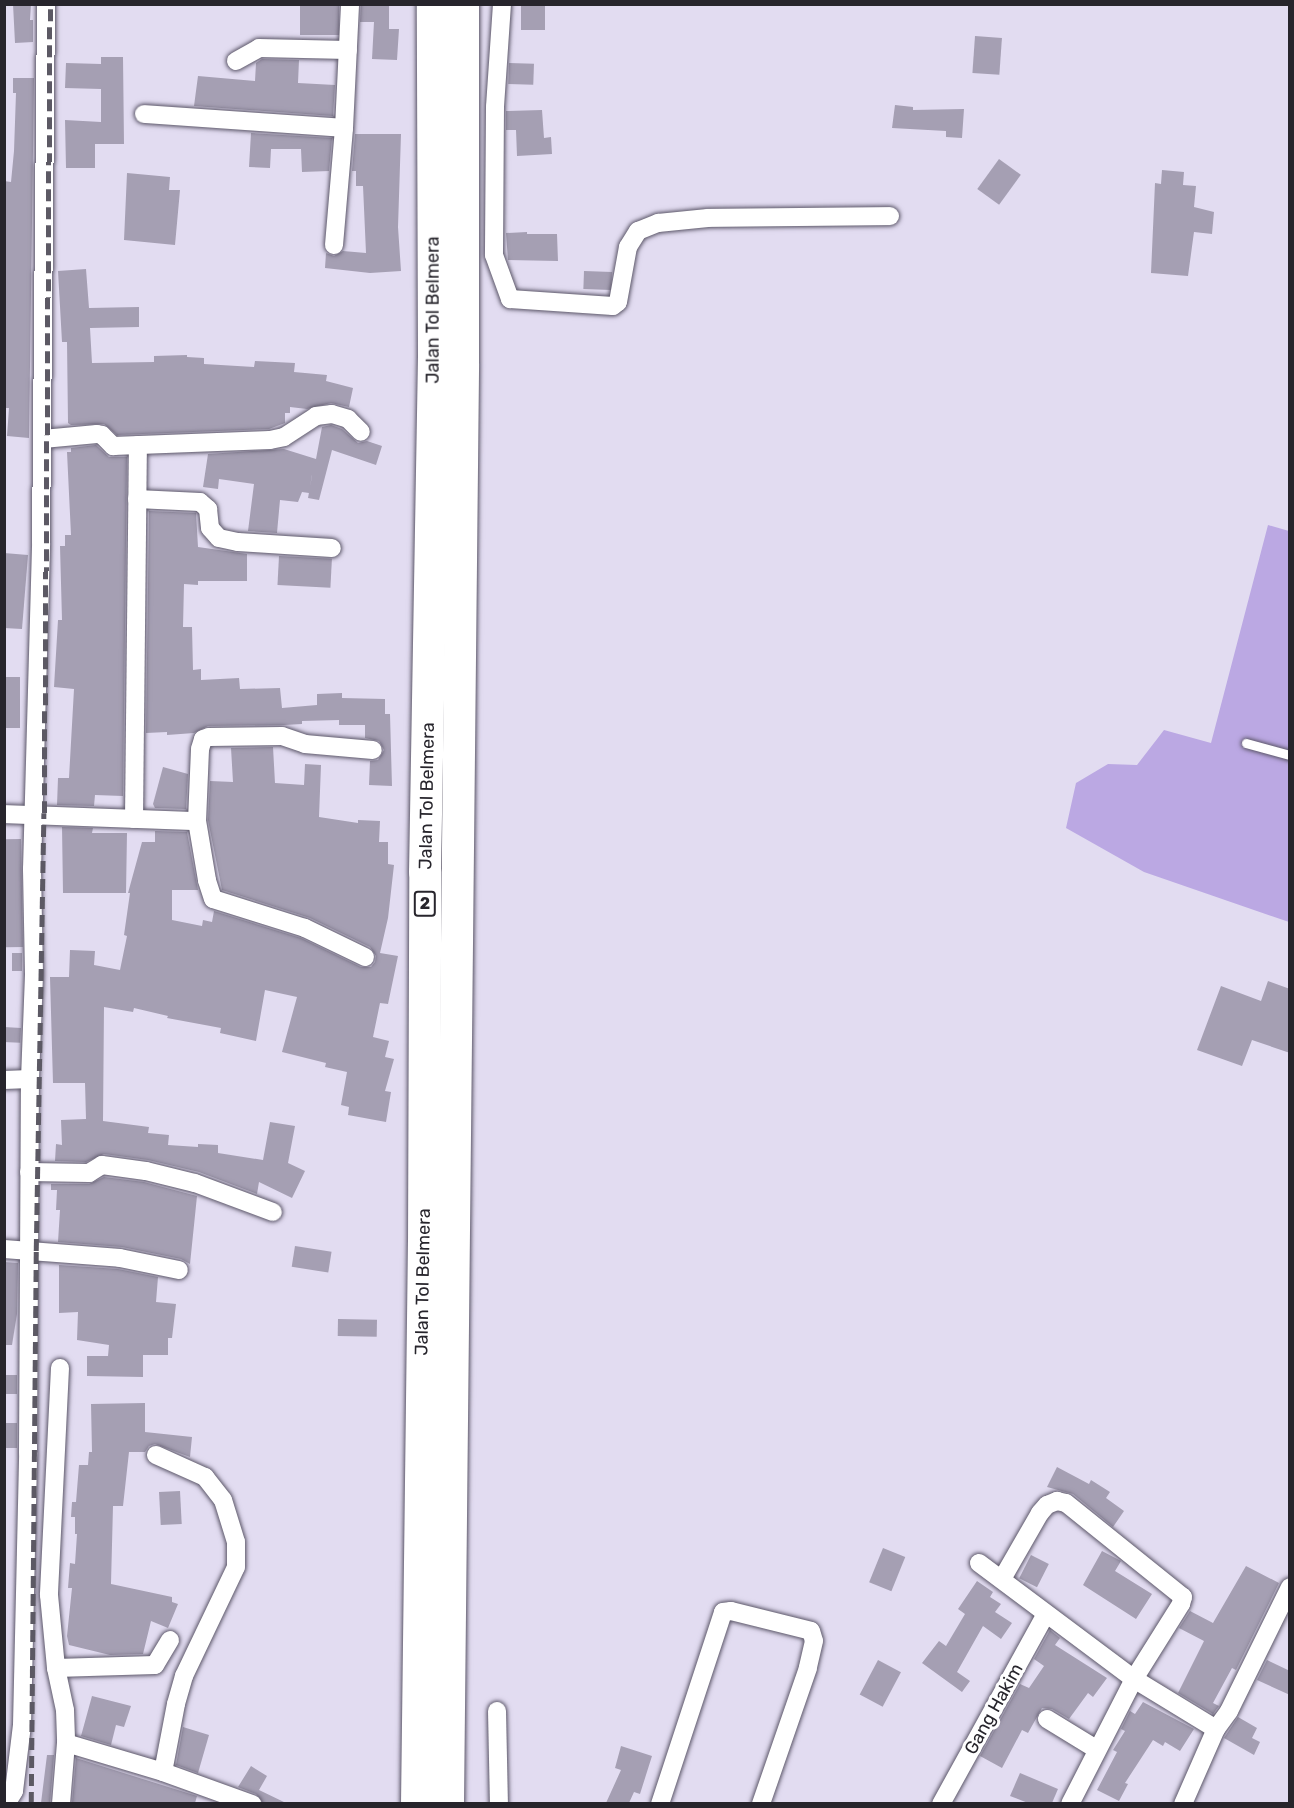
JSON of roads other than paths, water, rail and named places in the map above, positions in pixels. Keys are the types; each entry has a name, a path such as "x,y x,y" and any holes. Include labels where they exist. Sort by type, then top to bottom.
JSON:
{"highway":[{"name":"Jalan Tol Belmera","path":"417,1803 424,1243 425,872 434,357 433,4"},
{"name":"Jalan Tol Belmera","path":"448,1803 463,388 463,4"}],"street":[{"path":"6,1803 14,1791 22,1725 30,1250 30,1079 34,974 34,813 43,439 46,4"},
{"path":"334,245 344,128 350,4"},
{"path":"502,4 495,107 495,255 510,299 516,302 546,300 613,306 618,302 628,247 638,231 658,223 708,218 890,216"},
{"path":"236,61 259,48 348,50"},
{"path":"144,114 344,128"},
{"path":"43,439 97,434 102,435 113,446 277,439 284,437 316,416 332,414 348,419 360,432"},
{"path":"134,819 138,446"},
{"path":"137,499 201,502 208,509 210,528 219,538 238,542 332,548"},
{"path":"365,957 305,928 213,899 207,880 197,821 200,749 203,739 208,736 286,737 305,744 374,750"},
{"path":"4,814 34,813 197,821"},
{"path":"4,1080 30,1079"},
{"path":"29,1172 89,1173 102,1165 146,1171 195,1183 273,1212"},
{"path":"4,1249 120,1258 179,1270"},
{"path":"60,1368 49,1595 56,1668 65,1710 66,1743 61,1803"},
{"path":"156,1455 206,1477 223,1500 236,1542 236,1568 184,1676 176,1704 163,1772"},
{"path":"1002,1579 1047,1505 1057,1501 1066,1503 1183,1597 1181,1604 1134,1679 1070,1803"},
{"path":"980,1563 1134,1679 1216,1729"},
{"path":"1183,1803 1216,1729 1229,1711 1290,1587"},
{"path":"660,1803 723,1612 731,1611 811,1631 814,1641 808,1668 761,1803"},
{"name":"Gang Hakim","path":"941,1803 1046,1614"},
{"path":"56,1668 155,1665 170,1640"},
{"path":"497,1711 499,1803"},
{"path":"1047,1719 1096,1749"},
{"path":"66,1743 163,1772 252,1803"}],"lane":[{"path":"1246,743 1290,755"}],"railway":[{"path":"31,1804 36,1251 44,813 50,4"}]}
